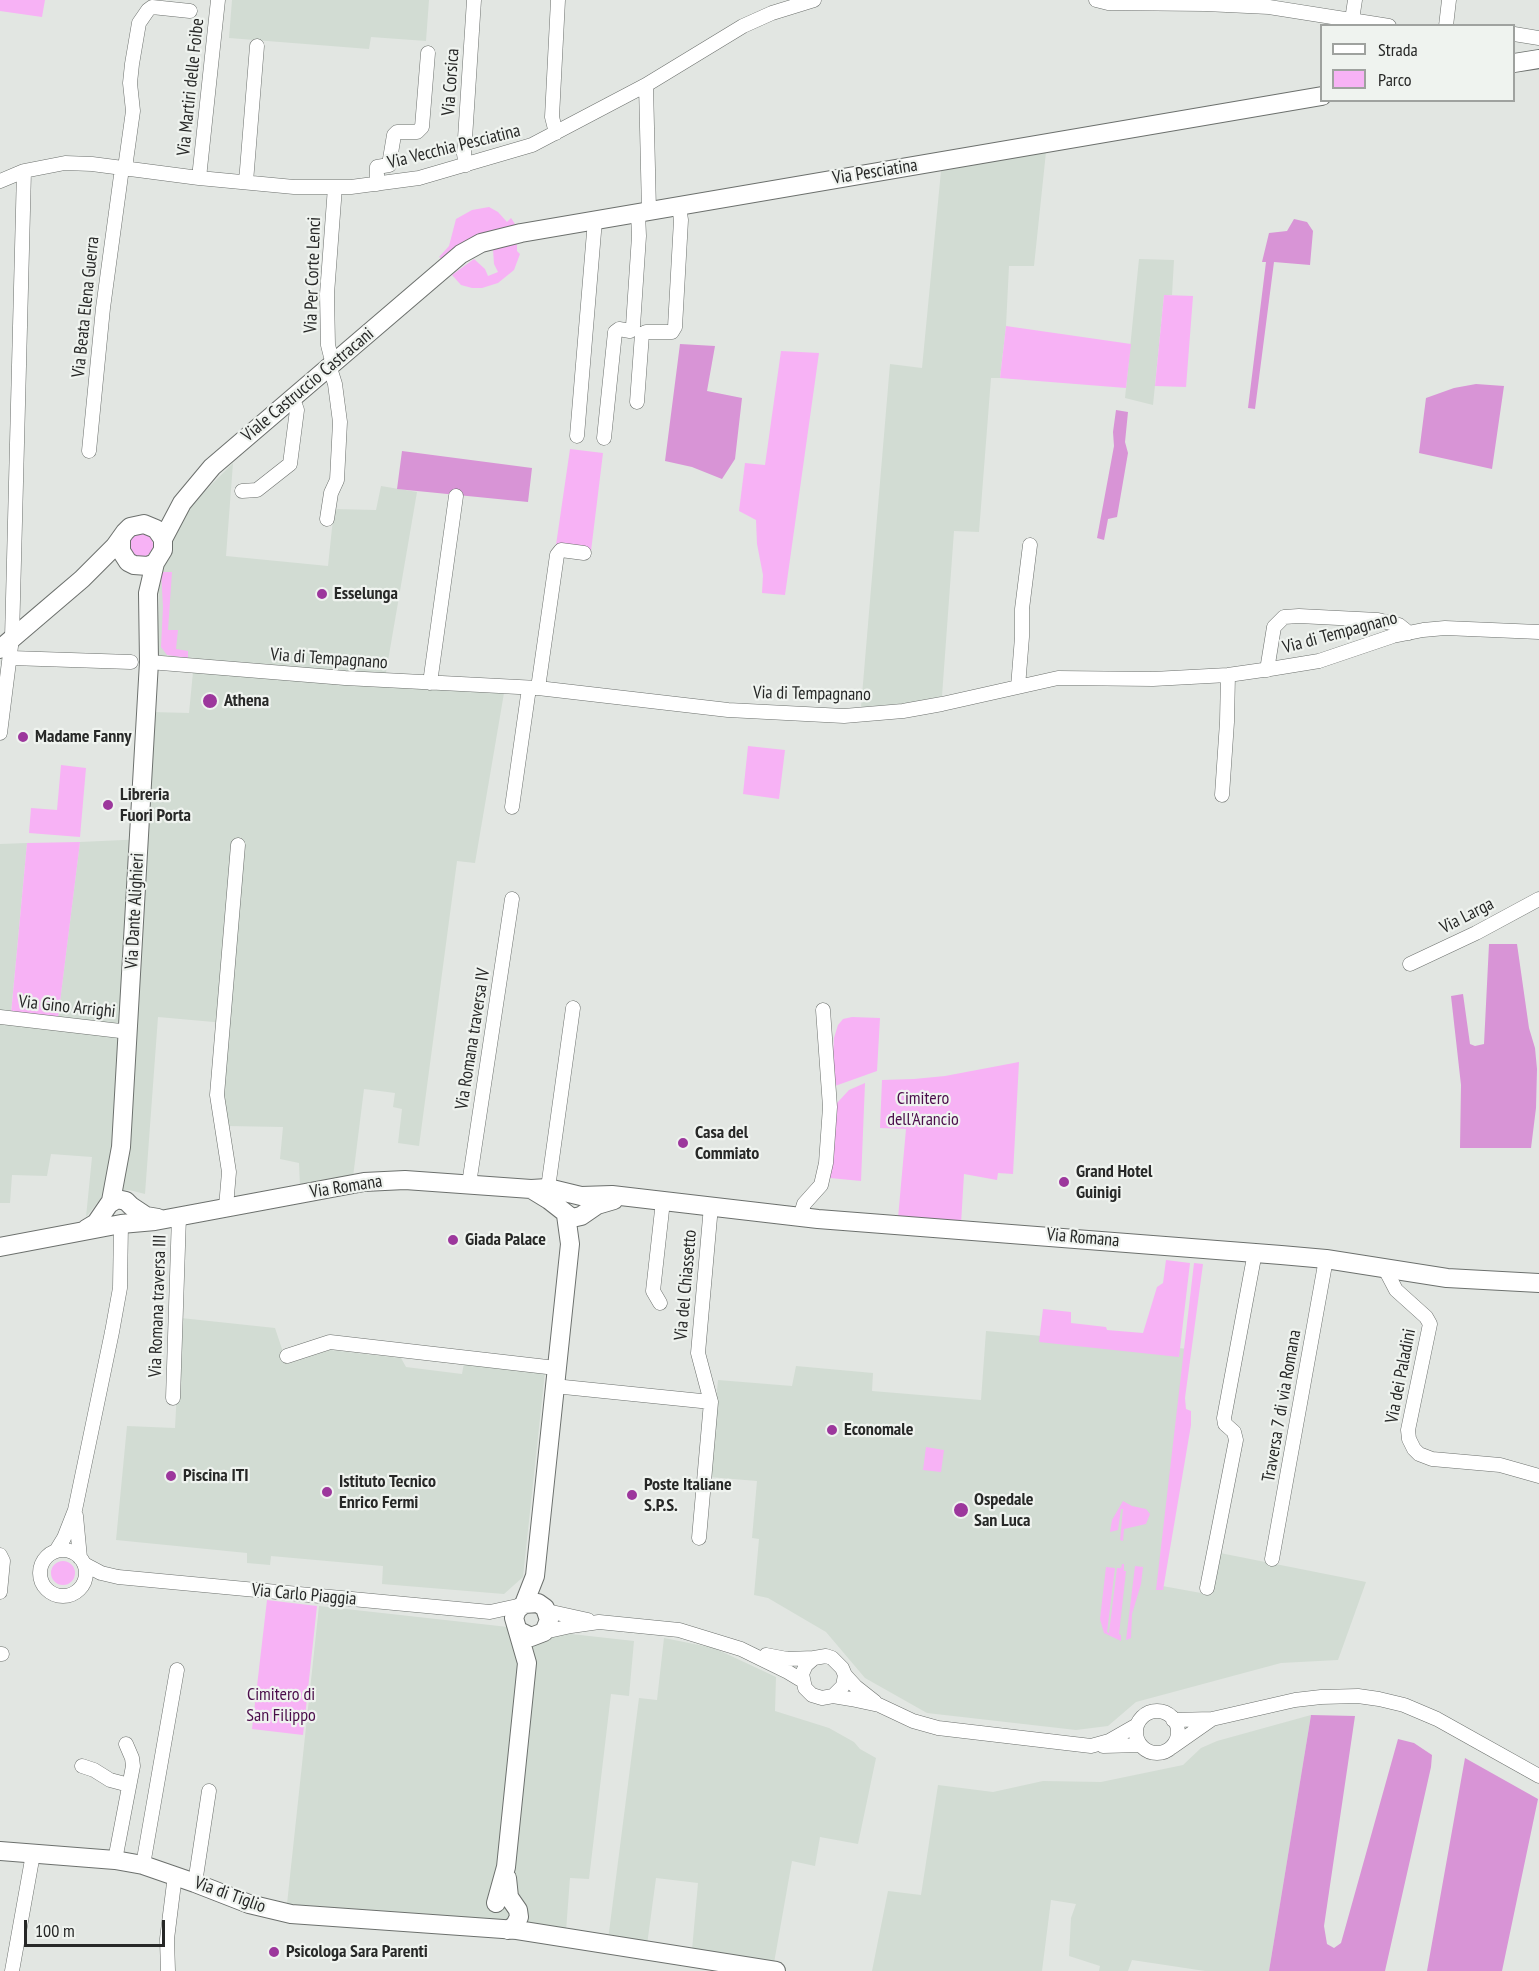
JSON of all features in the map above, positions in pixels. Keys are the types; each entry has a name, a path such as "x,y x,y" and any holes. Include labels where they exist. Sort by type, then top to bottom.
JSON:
{"main road":[{"path":"1515,63 1539,59"},
{"name":"Via Pesciatina","path":"439,273 461,254 491,239 1320,96"},
{"name":"Viale Castruccio Castracani","path":"155,562 163,550 157,533 212,466 439,273"},
{"path":"8,648 82,579 125,532 137,524 157,533"},
{"path":"121,538 121,551 129,561"},
{"path":"82,579 129,561 148,566 155,562"},
{"name":"Via Dante Alighieri","path":"129,561 148,593"},
{"name":"Via Dante Alighieri","path":"119,1204 129,1032 140,662 148,593 155,562"},
{"name":"Via Romana","path":"0,1248 121,1224 150,1222 376,1181 405,1180 539,1189 575,1208 627,1198 800,1217 1255,1252 1326,1259 1446,1278 1539,1283"},
{"path":"121,1224 114,1224 109,1220 119,1204 146,1216 171,1217"},
{"name":"Via Romana","path":"75,1234 96,1223 119,1204"},
{"path":"575,1208 535,1576 534,1606 549,1620 527,1663 506,1867 504,1916 536,1934 776,1971"},
{"path":"527,1663 515,1614 534,1606"},
{"path":"518,1630 527,1636 541,1634"},
{"name":"Via di Tiglio","path":"0,1851 116,1860 143,1865 195,1882 249,1904 291,1914 462,1928 504,1916"}],"street":[{"name":"Via Martiri delle Foibe","path":"199,178 218,0"},
{"name":"Via Corsica","path":"466,165 464,154 474,0"},
{"path":"556,133 552,117 558,0"},
{"name":"Via Vecchia Pesciatina","path":"0,181 24,171 65,163 294,187 377,184 419,178 532,146 646,85 773,7 814,0"},
{"path":"1096,0 1108,3 1269,4 1374,24"},
{"path":"1352,21 1355,0"},
{"path":"1446,24 1449,0"},
{"name":"Via Beata Elena Guerra","path":"89,451 103,308 133,111 130,83 139,23 152,7 190,11"},
{"path":"1515,34 1539,38"},
{"path":"246,182 257,46"},
{"path":"377,184 376,169 389,165 394,135 398,132 417,132 422,127 428,53"},
{"path":"604,438 615,332 630,331 633,326 639,236 644,212 646,85"},
{"path":"0,733 8,648 7,577 15,535 24,171"},
{"name":"Via Per Corte Lenci","path":"327,519 331,492 337,480 340,422 328,345 327,294 335,187"},
{"path":"637,402 642,334 672,332 675,327 681,220 679,206"},
{"path":"577,436 596,220"},
{"path":"242,491 256,490 290,464 297,410 293,399"},
{"path":"430,683 456,496"},
{"path":"0,535 15,535"},
{"path":"1018,687 1023,599 1030,545"},
{"path":"512,807 557,555 561,549 584,553"},
{"path":"1267,670 1274,627 1284,617 1378,620 1399,626 1409,633"},
{"name":"Via di Tempagnano","path":"8,648 140,662 345,678 533,688 728,710 844,716 903,711 1058,678 1153,679 1228,675 1267,670 1319,661 1409,633 1445,628 1539,632"},
{"path":"1222,795 1228,675"},
{"path":"226,1207 229,1173 217,1095 238,845"},
{"name":"Via Romana traversa IV","path":"469,1184 512,899"},
{"name":"Via Larga","path":"1410,964 1476,933 1539,899"},
{"path":"539,1189 573,1008"},
{"path":"800,1217 804,1204 821,1185 826,1163 830,1107 823,1010"},
{"name":"Via Gino Arrighi","path":"0,1017 129,1032"},
{"path":"660,1303 653,1291 663,1201"},
{"name":"Via del Chiassetto","path":"699,1538 711,1402 698,1353 711,1206"},
{"name":"Via Romana traversa III","path":"171,1217 173,1398"},
{"path":"75,1510 85,1577 78,1590 68,1595 60,1595 50,1591 42,1582 40,1575 42,1564 56,1551 64,1538 75,1510 118,1300 121,1224"},
{"path":"1208,1588 1236,1440 1234,1432 1225,1424 1224,1418 1255,1252"},
{"name":"Traversa 7 di via Romana","path":"1272,1559 1326,1259"},
{"name":"Via dei Paladini","path":"1385,1269 1396,1290 1426,1317 1430,1324 1408,1430 1414,1449 1419,1454 1432,1459 1500,1465 1539,1476"},
{"path":"287,1356 330,1342 711,1402"},
{"path":"56,1551 69,1551 82,1561"},
{"path":"0,1555 3,1561 0,1592"},
{"name":"Via Carlo Piaggia","path":"82,1561 101,1573 118,1578 490,1612"},
{"name":"Via Carlo Piaggia","path":"78,1590 118,1578"},
{"path":"490,1612 534,1606 599,1622 679,1630 741,1649 787,1659 826,1656 841,1665 844,1675 862,1693 879,1705 913,1721 951,1731 1081,1746 1140,1745 1155,1753 1165,1752 1212,1719"},
{"path":"490,1612 518,1630"},
{"path":"541,1634 599,1622"},
{"path":"741,1649 788,1672 802,1682 815,1697 833,1696 879,1705"},
{"path":"802,1682 804,1668 814,1658"},
{"path":"143,1865 177,1670"},
{"path":"833,1696 841,1688 844,1675"},
{"path":"1173,1719 1212,1719 1311,1698 1348,1696 1379,1699 1437,1719 1539,1776"},
{"path":"1096,1746 1137,1725 1143,1717 1152,1712 1165,1713 1173,1719 1178,1734 1171,1748"},
{"path":"1137,1725 1136,1733 1140,1745"},
{"path":"116,1860 133,1766 126,1744"},
{"path":"82,1766 110,1780 129,1785"},
{"path":"195,1882 209,1791"},
{"path":"12,1971 33,1854"},
{"path":"168,1971 167,1939 175,1875"}],"shaded area":[{"path":"232,0 429,0 426,41 371,37 369,49 229,38"},
{"path":"1046,152 1034,266 1009,266 1006,326 1000,378 991,378 979,532 954,531 942,696 902,705 861,707 890,364 922,368 941,171"},
{"path":"1294,219 1307,222 1313,231 1310,265 1274,262 1255,409 1248,408 1266,262 1262,262 1269,233 1287,231"},
{"path":"1139,259 1174,260 1172,295 1164,295 1153,405 1125,398"},
{"path":"680,344 715,346 707,391 742,398 735,459 722,479 692,467 665,461"},
{"path":"1476,384 1504,386 1492,469 1419,453 1426,398 1454,388"},
{"path":"1116,410 1128,412 1125,442 1128,453 1117,517 1108,519 1104,540 1097,538 1114,446"},
{"path":"402,451 532,468 528,502 397,489"},
{"path":"233,463 226,556 328,566 334,509 376,510 381,486 417,492 384,684 504,693 475,863 457,861 419,1146 398,1143 402,1109 393,1107 395,1093 364,1089 353,1177 300,1187 299,1163 280,1159 283,1127 227,1126 221,1093 225,1023 158,1017 145,1194 129,1190 106,1192 86,1217 92,1157 51,1154 47,1176 12,1175 10,1203 0,1203 0,844 27,843 11,1013 58,1018 80,842 145,839 152,712 189,713 193,672 156,667 159,598 156,573 174,526 181,515"},
{"path":"1489,944 1517,944 1537,1069 1536,1108 1531,1148 1460,1148 1461,1085 1451,996 1463,994 1470,1044 1475,1046 1484,1044"},
{"name":"Istituto Tecnico Enrico Fermi","path":"181,1318 275,1328 287,1364 330,1350 401,1358 406,1367 462,1374 464,1363 545,1372 523,1577 504,1594 382,1584 383,1566 271,1556 270,1565 247,1563 247,1553 116,1540 127,1426 175,1428"},
{"name":"Ospedale San Luca","path":"986,1331 1189,1349 1157,1585 1212,1595 1220,1553 1366,1582 1338,1660 1281,1663 1136,1702 1108,1726 1076,1730 927,1713 865,1678 826,1632 768,1598 754,1595 759,1539 752,1538 757,1481 709,1477 718,1380 792,1386 796,1366 873,1373 872,1391 981,1400"},
{"path":"319,1606 634,1641 629,1696 611,1694 589,1879 570,1878 566,1931 430,1914 287,1904"},
{"path":"664,1638 714,1648 776,1677 775,1711 829,1728 876,1758 858,1844 820,1837 815,1866 792,1861 774,1963 692,1950 698,1883 656,1878 647,1945 608,1940 639,1698 657,1700"},
{"path":"1311,1715 1269,1971 1205,1971 1132,1960 1128,1971 1099,1971 1100,1966 1069,1956 1071,1918 1076,1904 1051,1900 1042,1971 872,1971 888,1891 921,1895 938,1785 993,1792 1043,1781 1101,1782 1183,1765 1201,1748 1217,1741"},
{"path":"1311,1715 1355,1716 1324,1926 1327,1944 1334,1948 1341,1943 1398,1739 1414,1743 1432,1755 1385,1971 1269,1971"},
{"path":"1465,1758 1538,1799 1502,1971 1427,1971"}],"green space":[{"path":"0,0 45,0 42,17 0,11"},
{"path":"489,207 498,212 507,222 511,218 515,228 490,231 479,235 442,259 439,257 449,246 456,219 472,210"},
{"path":"517,244 517,251 520,254 514,270 498,283 482,288 472,288 461,285 452,275 474,259 485,269 488,276 498,272 494,264 493,249"},
{"path":"1164,295 1193,296 1186,387 1155,386"},
{"path":"1006,326 1131,344 1126,388 1000,378"},
{"path":"781,351 819,353 785,595 762,593 763,575 757,544 756,520 739,511 745,463 765,465"},
{"path":"570,449 603,453 591,551 556,545"},
{"path":"141,533 150,536 153,545 150,554 141,557 132,554 129,545 132,536"},
{"path":"161,572 172,572 168,630 178,630 176,649 188,651 188,658 167,655 161,647 163,607"},
{"path":"748,746 785,750 779,799 743,794"},
{"path":"61,765 86,768 80,837 29,833 31,808 57,810"},
{"path":"80,842 58,1018 11,1014 27,843"},
{"path":"880,1018 877,1071 835,1086 834,1038 838,1025 843,1019"},
{"name":"Cimitero dell'Arancio","path":"1019,1062 1013,1174 998,1173 997,1180 964,1174 961,1224 898,1218 906,1129 880,1128 882,1080 945,1076"},
{"path":"865,1083 861,1181 830,1178 837,1103 849,1090"},
{"path":"1166,1260 1190,1263 1179,1357 1039,1342 1043,1309 1071,1312 1071,1323 1106,1327 1107,1330 1143,1333 1157,1287 1163,1283"},
{"path":"1194,1263 1203,1264 1185,1398 1186,1409 1191,1411 1191,1425 1163,1590 1156,1590"},
{"path":"926,1447 944,1450 941,1472 923,1470"},
{"path":"1123,1501 1146,1509 1150,1514 1146,1524 1124,1529 1123,1541 1120,1540 1123,1509 1121,1509 1118,1530 1110,1532 1112,1520"},
{"path":"63,1561 72,1564 75,1573 72,1582 63,1585 54,1582 51,1573 54,1564"},
{"path":"1122,1564 1126,1571 1119,1634 1121,1641 1104,1633 1100,1619 1106,1567 1115,1568 1107,1632 1109,1633 1117,1568 1121,1568"},
{"path":"1135,1566 1143,1567 1141,1584 1132,1614 1131,1638 1126,1640"},
{"name":"Cimitero di San Filippo","path":"267,1600 317,1606 303,1735 252,1729"}],"place":[{"name":"Esselunga","path":"322,594"},
{"name":"Athena","path":"210,701"},
{"name":"Madame Fanny","path":"23,737"},
{"name":"Libreria Fuori Porta","path":"108,805"},
{"name":"Casa del Commiato","path":"683,1143"},
{"name":"Grand Hotel Guinigi","path":"1064,1182"},
{"name":"Giada Palace","path":"453,1240"},
{"name":"Economale","path":"832,1430"},
{"name":"Piscina ITI","path":"171,1476"},
{"name":"Istituto Tecnico Enrico Fermi","path":"327,1492"},
{"name":"Poste Italiane S.P.S.","path":"632,1495"},
{"name":"Ospedale San Luca","path":"961,1510"},
{"name":"Psicologa Sara Parenti","path":"274,1952"}]}
